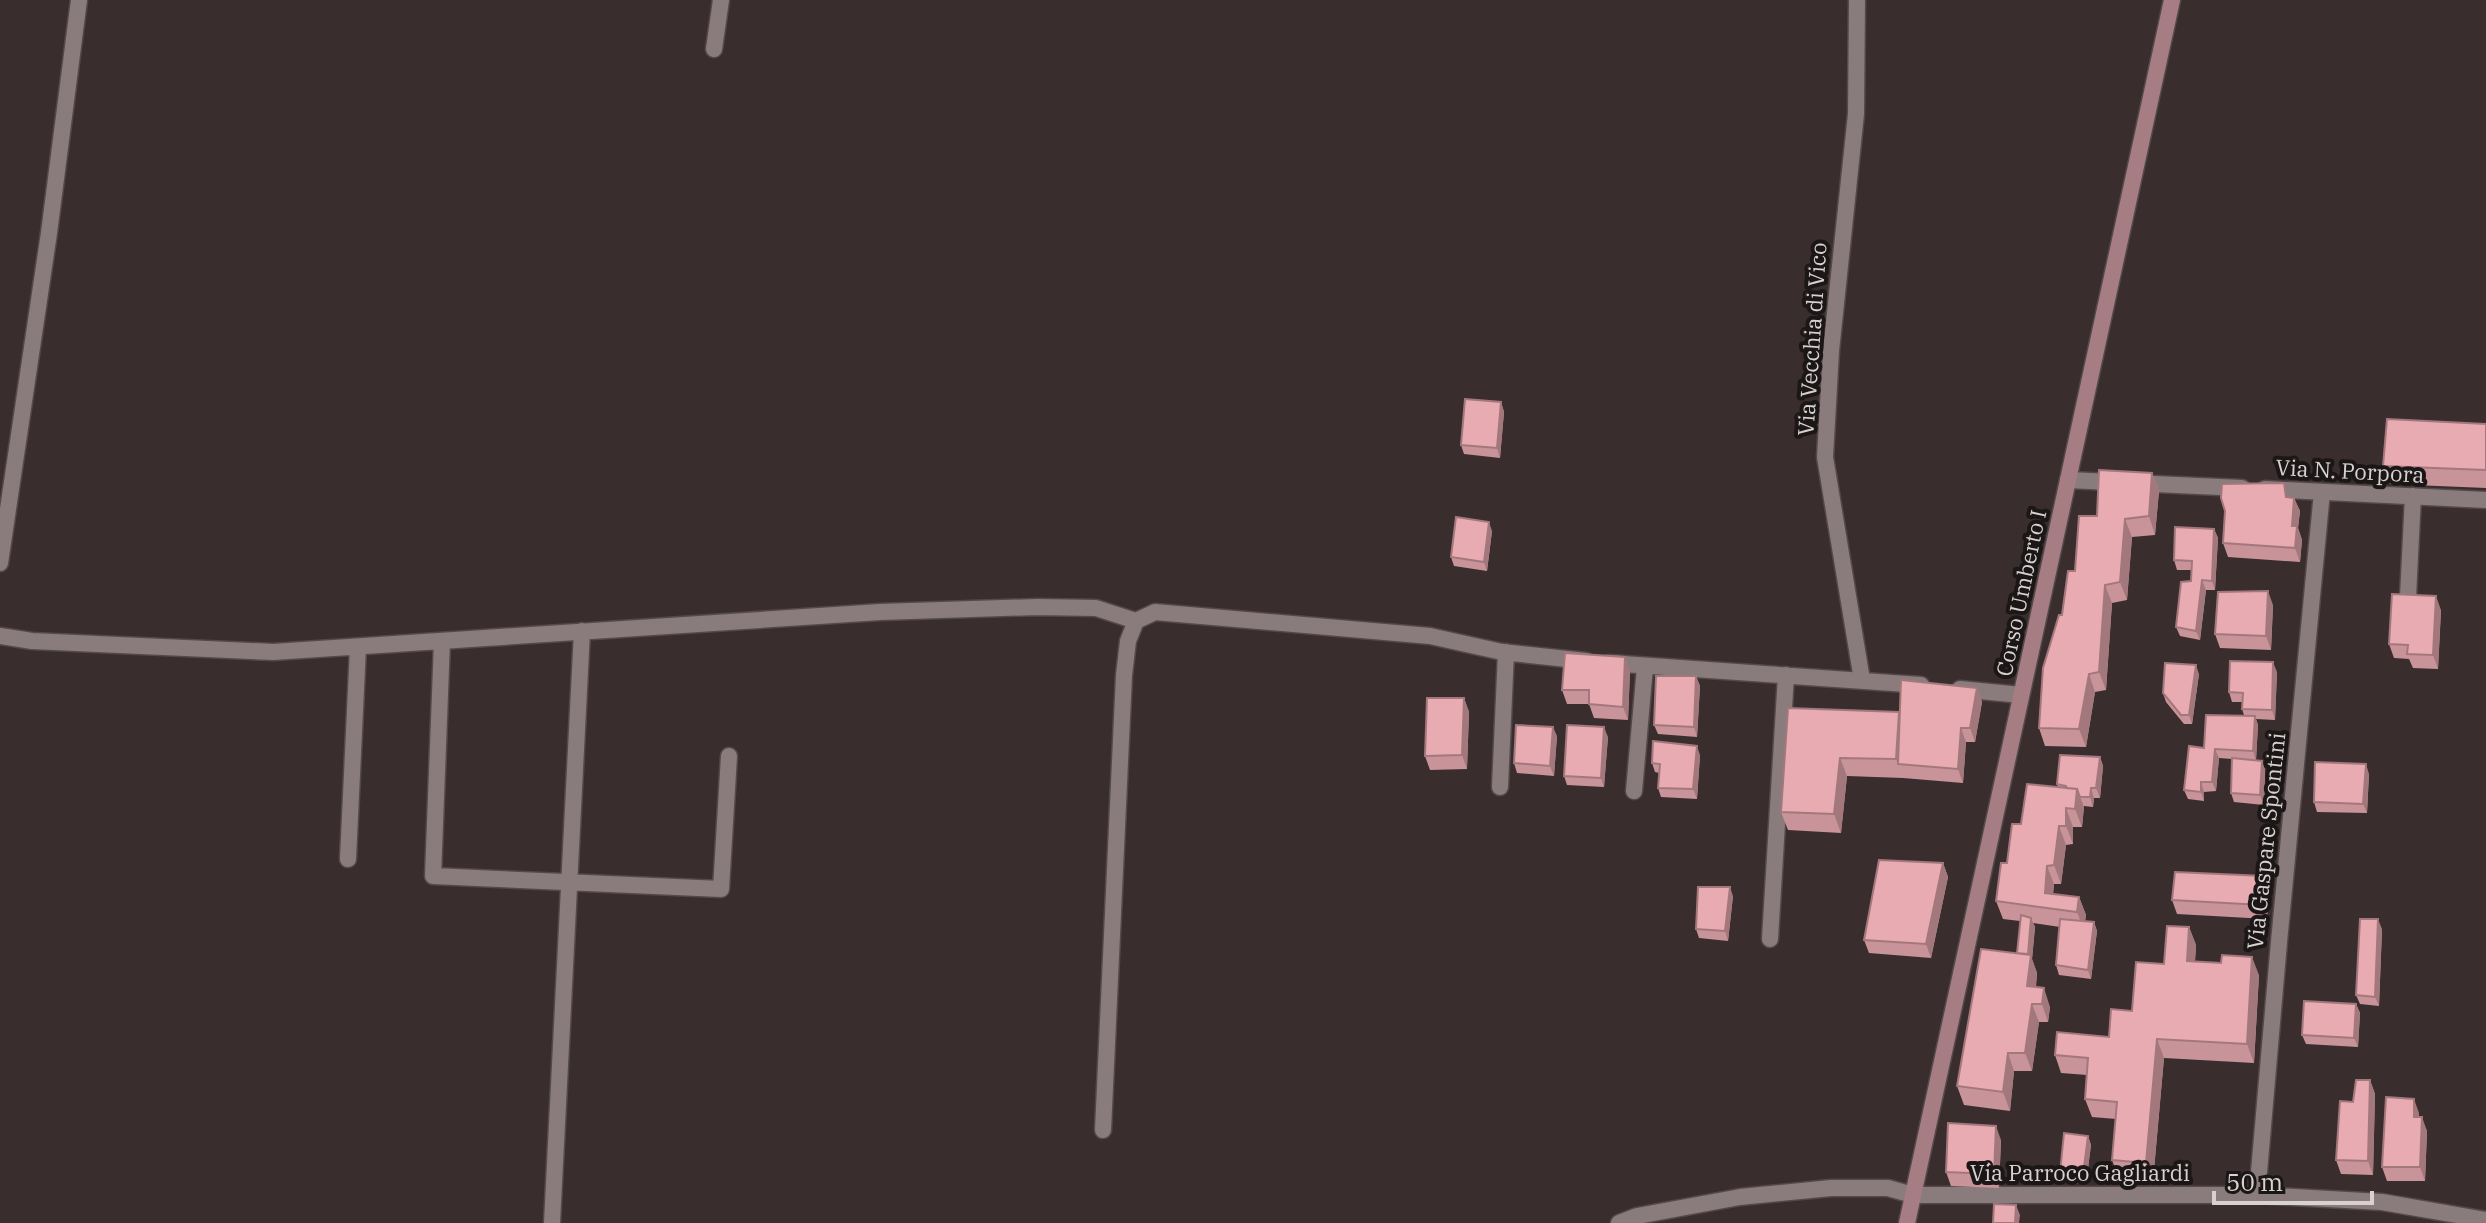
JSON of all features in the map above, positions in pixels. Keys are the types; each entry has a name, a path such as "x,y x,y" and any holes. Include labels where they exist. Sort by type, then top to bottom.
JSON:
{"main road":[{"name":"Corso Umberto I","path":"1907,1223 2172,0"}],"street":[{"path":"0,563 49,233 79,0"},
{"path":"714,49 721,0"},
{"name":"Via Vecchia di Vico","path":"1857,0 1856,114 1831,351 1825,457 1862,680"},
{"name":"Via N. Porpora","path":"2068,480 2486,500"},
{"name":"Via Gaspare Spontini","path":"2257,1195 2322,492"},
{"path":"2408,597 2413,496"},
{"path":"0,636 32,641 273,652 864,612 1096,608 1136,621"},
{"path":"1103,1130 1124,675 1128,641 1136,621 1155,612 1308,624 1430,636 1506,652 1645,667 1862,680 2021,695"},
{"path":"552,1223 582,631"},
{"path":"442,642 433,876 721,889 729,756"},
{"path":"348,859 358,647"},
{"path":"1500,787 1506,652"},
{"path":"1634,791 1645,667"},
{"path":"1770,939 1786,675"},
{"name":"Via Parroco Gagliardi","path":"1619,1223 1637,1216 1740,1197 1831,1188 1888,1188 1913,1195 2257,1195 2382,1202 2486,1220"}],"building":[{"path":"1465,399 1501,402 1497,448 1461,445"},
{"path":"2387,419 2486,424 2486,470 2383,466"},
{"path":"2099,470 2152,473 2149,516 2125,519 2120,582 2105,585 2099,672 2089,674 2079,729 2039,728 2043,668 2059,615 2062,615 2068,571 2075,571 2079,516 2097,516"},
{"path":"2284,483 2286,497 2294,498 2292,526 2297,526 2295,548 2223,543 2225,511 2221,498 2222,484"},
{"path":"1456,517 1489,522 1484,562 1451,557"},
{"path":"2175,527 2214,529 2212,581 2202,580 2196,631 2176,627 2181,582 2191,581 2192,561 2174,560"},
{"path":"2268,591 2266,636 2215,634 2218,592"},
{"path":"2392,594 2436,596 2433,655 2407,654 2408,645 2389,644"},
{"path":"1565,653 1625,657 1623,707 1589,704 1589,690 1562,690"},
{"path":"2230,661 2273,662 2272,710 2242,709 2243,693 2229,692"},
{"path":"2165,663 2196,665 2189,715 2181,715 2163,693"},
{"path":"1656,676 1696,676 1694,727 1654,725"},
{"path":"1901,680 1977,688 1970,728 1961,728 1958,769 1898,764"},
{"path":"1427,698 1464,698 1462,755 1425,756"},
{"path":"1788,708 1899,712 1896,759 1840,758 1834,814 1781,812"},
{"path":"2206,715 2255,716 2253,751 2215,749 2212,782 2201,782 2201,792 2184,790 2189,746 2204,748"},
{"path":"1516,725 1553,727 1550,766 1514,763"},
{"path":"1567,725 1604,727 1601,778 1564,776"},
{"path":"1653,741 1697,746 1693,789 1658,788 1660,764 1652,763"},
{"path":"2060,755 2100,757 2096,788 2091,788 2090,797 2080,797 2077,789 2057,784"},
{"path":"2232,758 2262,761 2260,795 2231,793"},
{"path":"2315,762 2366,764 2363,804 2314,802"},
{"path":"2027,784 2077,789 2075,809 2066,808 2066,826 2059,826 2054,865 2047,866 2045,893 2079,897 2077,912 1996,901 2001,863 2007,863 2012,824 2021,824"},
{"path":"1879,860 1943,863 1926,944 1864,940"},
{"path":"2175,872 2264,876 2262,905 2172,900"},
{"path":"1698,887 1730,887 1725,931 1696,929"},
{"path":"2021,915 2031,918 2028,954 2017,953"},
{"path":"2060,919 2094,922 2088,970 2056,965"},
{"path":"2360,919 2378,919 2375,997 2356,995"},
{"path":"2167,926 2189,927 2187,961 2221,963 2222,955 2252,957 2247,1044 2157,1039 2146,1163 2112,1160 2117,1102 2085,1099 2088,1058 2055,1055 2057,1032 2109,1037 2111,1009 2132,1011 2136,962 2164,964"},
{"path":"1981,949 2031,955 2027,986 2044,988 2042,1004 2032,1004 2025,1053 2008,1053 2003,1092 1957,1086"},
{"path":"2304,1001 2356,1004 2354,1038 2302,1035"},
{"path":"2356,1080 2370,1080 2368,1161 2336,1160 2340,1101 2353,1102"},
{"path":"2386,1097 2414,1099 2414,1117 2422,1117 2420,1167 2382,1167"},
{"path":"1948,1123 1996,1126 1994,1174 1946,1172"},
{"path":"2064,1133 2088,1136 2083,1175 2060,1173"},
{"path":"1994,1204 2016,1205 2015,1223 1993,1223"}]}
